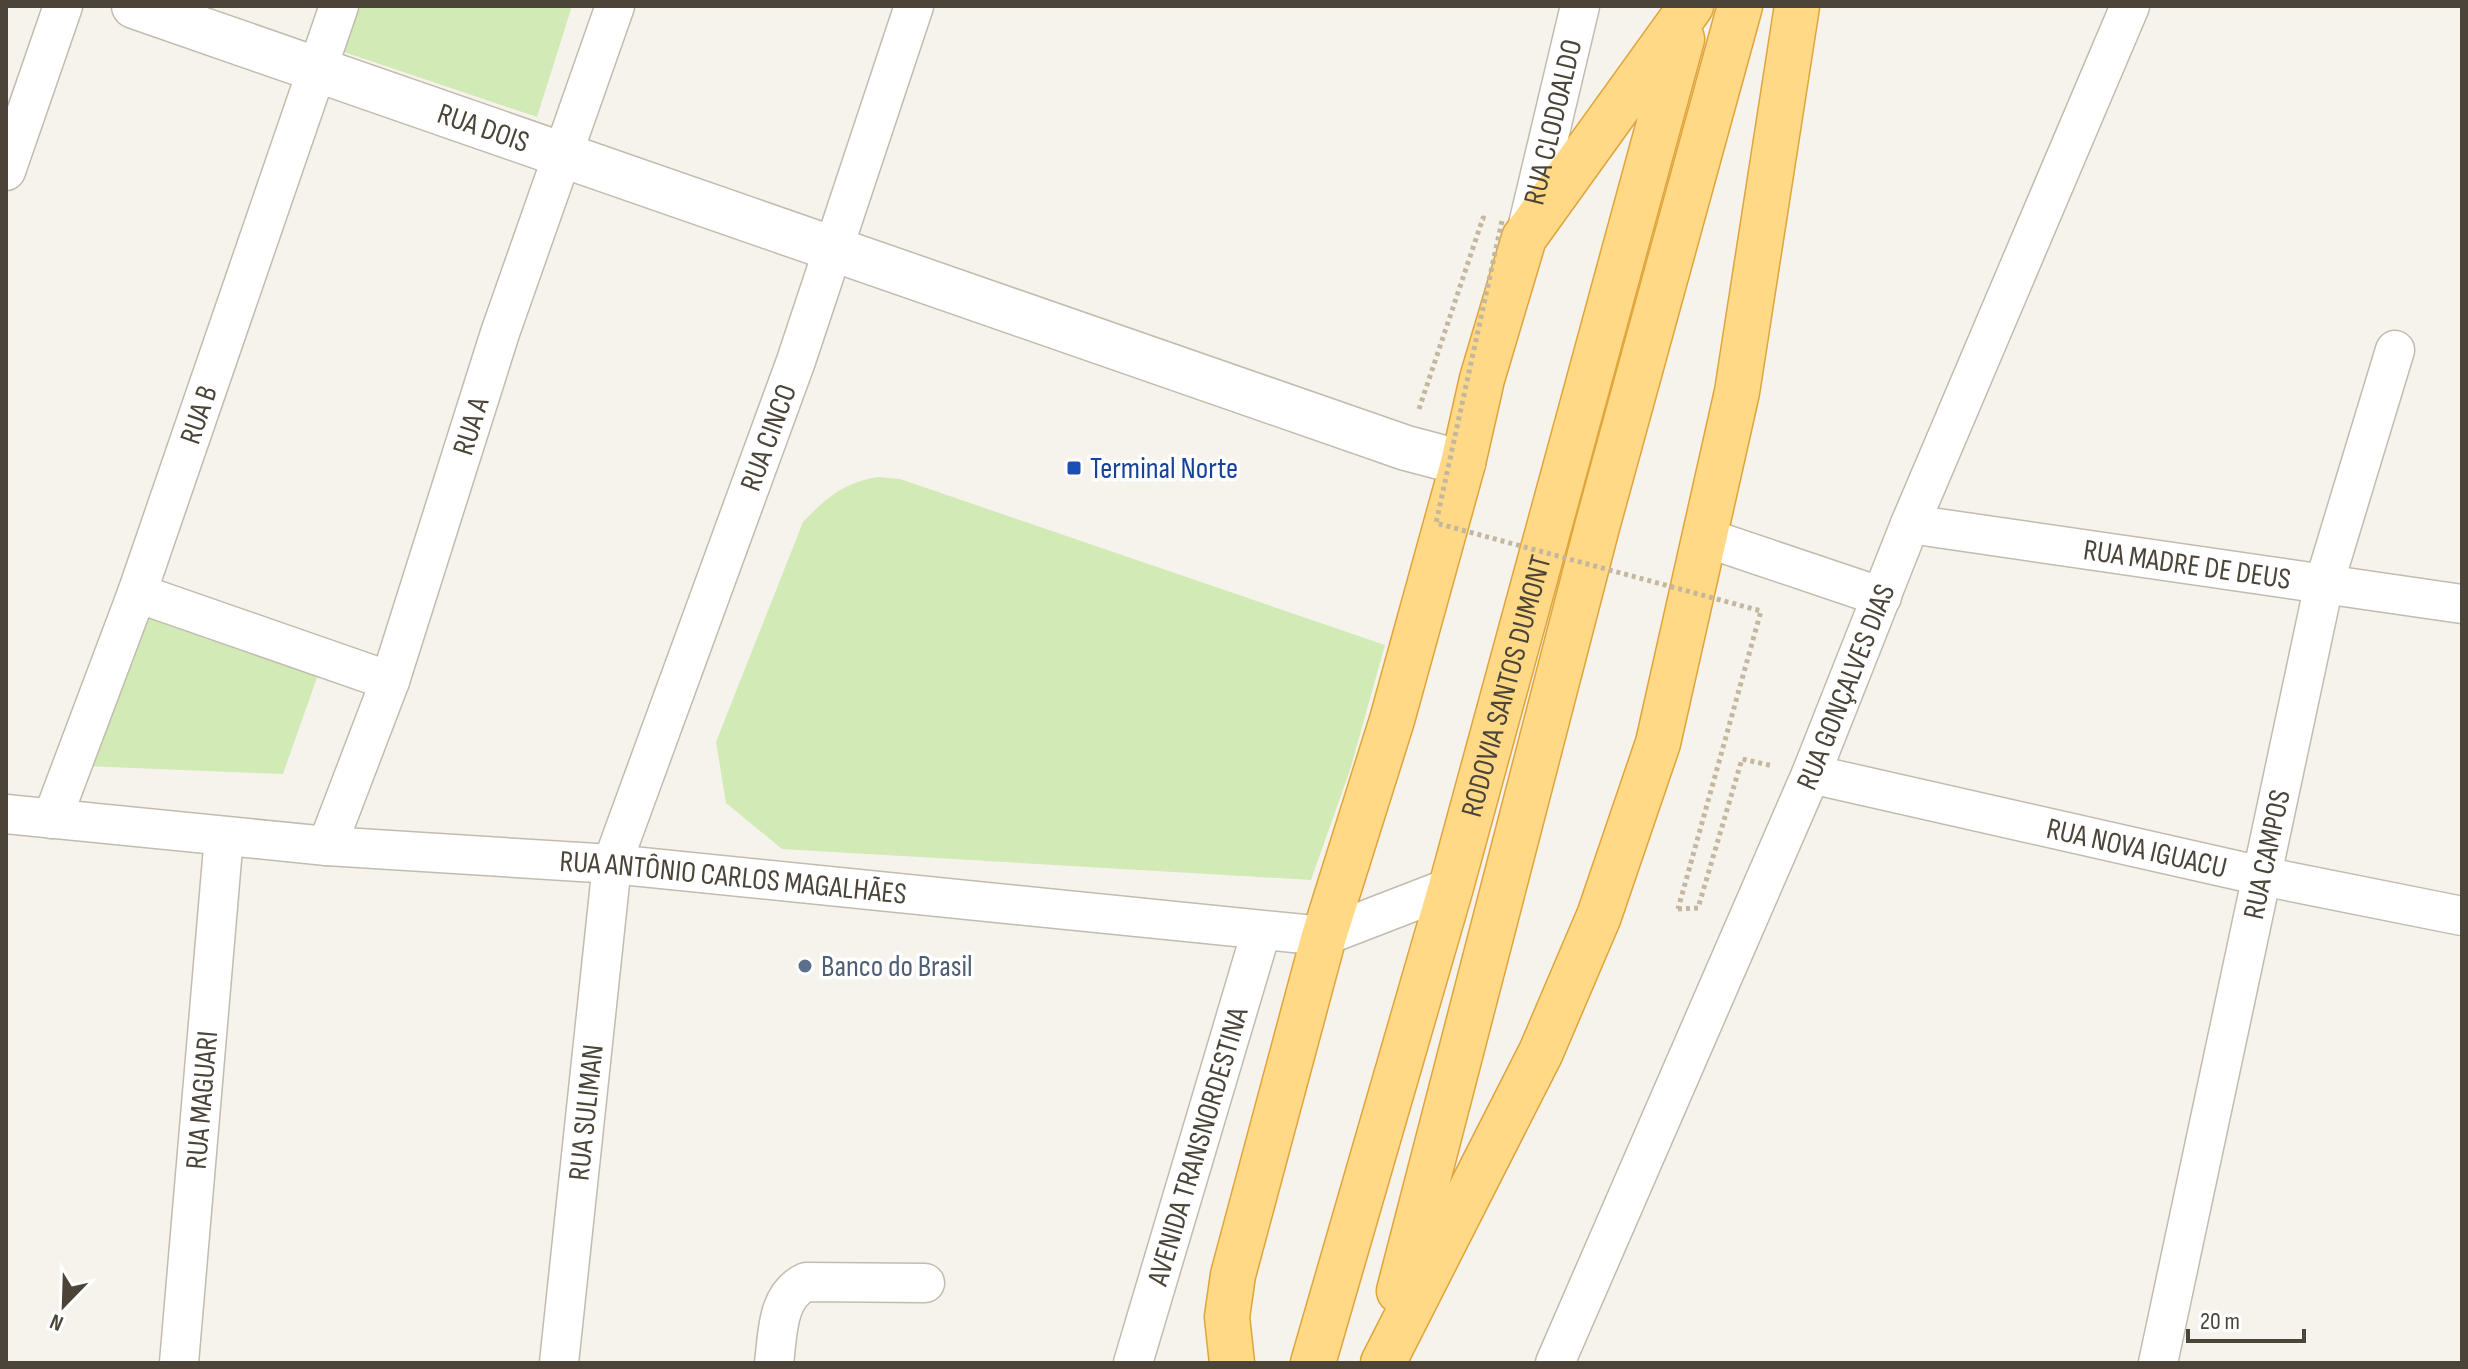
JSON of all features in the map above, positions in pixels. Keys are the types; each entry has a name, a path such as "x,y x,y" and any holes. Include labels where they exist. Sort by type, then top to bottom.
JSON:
{"highway":[{"path":"1232,1363 1227,1317 1233,1275 1324,936 1392,720 1463,463 1513,230 1691,6"},
{"name":"RODOVIA SANTOS DUMONT","path":"1313,1363 1451,887 1691,6"},
{"name":"RODOVIA SANTOS DUMONT","path":"1382,1363 1597,527 1740,6"},
{"path":"1382,1363 1541,1052 1599,916 1658,743 1740,376 1797,6"}],"street":[{"path":"6,171 63,6"},
{"name":"RUA DOIS","path":"134,6 831,251 1406,448 1463,463"},
{"name":"RUA B","path":"52,819 137,593 339,6"},
{"name":"RUA A","path":"327,846 390,681 500,333 615,6"},
{"name":"RUA CINCO","path":"612,864 796,361 914,6"},
{"name":"RUA CLODOALDO","path":"1513,230 1580,6"},
{"name":"RUA GONÇALVES DIAS","path":"1555,1363 1811,774 1910,524 2130,6"},
{"name":"RUA CAMPOS","path":"2158,1363 2324,584 2395,350"},
{"name":"RUA MADRE DE DEUS","path":"1910,524 2462,604"},
{"path":"1704,537 1882,597"},
{"path":"137,593 390,681"},
{"name":"RUA NOVA IGUACU","path":"1811,774 2262,876 2462,916"},
{"name":"RUA ANTÔNIO CARLOS MAGALHÃES","path":"6,814 327,846 612,864 1324,936 1451,887"},
{"name":"RUA MAGUARI","path":"179,1363 224,836"},
{"name":"RUA SULIMAN","path":"559,1363 612,864"},
{"name":"AVENIDA TRANSNORDESTINA","path":"1133,1363 1261,932"},
{"path":"774,1363 782,1308 791,1289 806,1282 925,1283"}],"path":[{"path":"1406,448 1483,218 1513,230 1436,523 1761,611 1678,909 1698,908 1742,759 1811,774"}],"green space":[{"path":"343,6 572,6 537,117 329,47"},
{"path":"878,477 900,479 1385,645 1350,770 1311,880 782,849 726,803 716,742 803,522 837,492"},
{"path":"140,606 321,666 283,774 84,766"}],"place":[{"name":"Terminal Norte","path":"1074,468"},
{"name":"Banco do Brasil","path":"805,966"}]}
